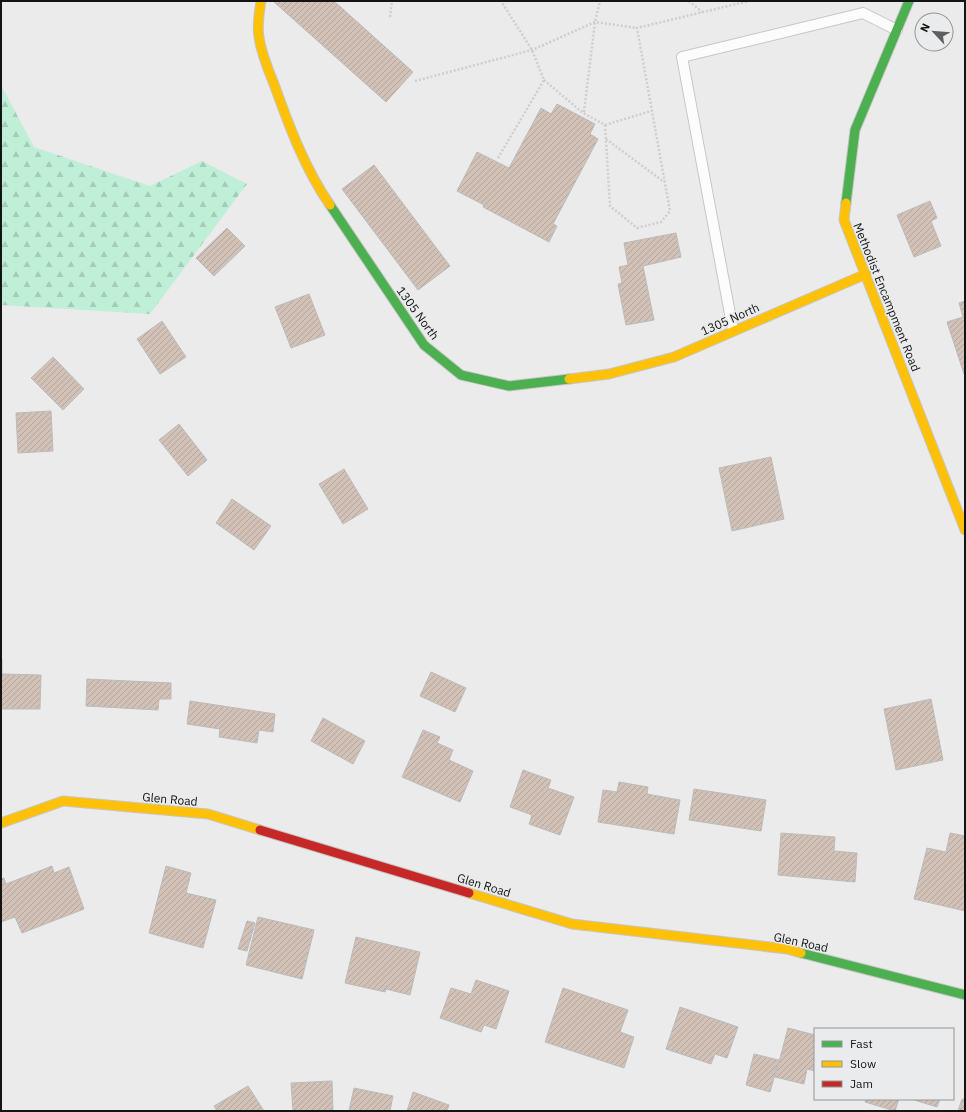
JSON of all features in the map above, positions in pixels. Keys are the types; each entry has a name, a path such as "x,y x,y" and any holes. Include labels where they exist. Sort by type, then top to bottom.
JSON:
{"street":[{"name":"1305 North","path":"261,1 259,37 264,57 289,126 321,192 424,345 461,375 509,386 609,374 674,357 733,330 866,274"},
{"name":"Methodist Encampment Road","path":"909,1 855,130 844,220 965,530"},
{"name":"Glen Road","path":"1,824 63,801 208,814 572,924 786,949 965,995"}],"lane":[{"path":"733,330 682,57 863,13 897,30"}],"path":[{"path":"390,18 392,1"},
{"path":"501,1 532,50 544,80 584,113 605,125 651,111"},
{"path":"584,113 595,22 600,1"},
{"path":"689,1 702,12"},
{"path":"415,81 532,50 595,22 637,28"},
{"path":"498,158 544,80"},
{"path":"605,125 610,206 637,228 661,222 670,211"},
{"path":"606,139 665,182"}],"green space":[{"path":"1,85 34,147 150,186 202,161 247,184 150,314 1,305"}],"building":[{"path":"274,1 334,1 413,72 386,102"},
{"path":"557,104 595,124 590,134 598,139 553,224 557,226 549,242 483,207 484,205 457,191 477,152 509,168 541,108 551,114"},
{"path":"374,165 450,266 418,290 342,189"},
{"path":"930,201 937,218 931,221 941,246 914,257 897,215"},
{"path":"227,228 245,246 214,276 196,258"},
{"path":"676,233 681,257 643,266 654,320 626,325 618,284 622,283 619,267 628,265 624,243"},
{"path":"309,294 325,335 291,348 275,307"},
{"path":"965,301 964,374 947,322 963,317 959,303"},
{"path":"162,321 186,357 160,374 137,339"},
{"path":"53,357 84,389 63,410 31,378"},
{"path":"51,411 53,451 18,453 16,413"},
{"path":"179,424 207,460 188,476 159,440"},
{"path":"771,457 784,519 732,531 719,468"},
{"path":"344,469 368,509 343,524 319,484"},
{"path":"232,499 271,526 254,550 216,523"},
{"path":"1,659 2,674 41,675 40,709 1,709"},
{"path":"431,672 466,688 455,712 420,696"},
{"path":"87,679 171,683 171,699 159,699 158,710 86,706"},
{"path":"931,699 943,760 896,770 884,709"},
{"path":"190,701 275,714 273,732 259,730 257,743 219,737 220,729 187,724"},
{"path":"323,718 365,741 353,764 311,741"},
{"path":"423,730 440,737 437,743 453,750 449,760 473,771 460,802 402,777"},
{"path":"523,770 551,780 548,788 574,797 560,835 529,824 532,815 510,807"},
{"path":"619,782 648,787 647,794 680,800 674,834 598,822 603,790 617,792"},
{"path":"694,789 766,800 761,831 689,820"},
{"path":"781,833 835,837 834,851 857,853 855,882 778,875"},
{"path":"950,833 965,836 965,911 914,899 927,848 946,852"},
{"path":"52,866 54,873 69,867 84,909 22,933 15,917 1,922 1,879 4,878 6,884"},
{"path":"166,866 191,873 186,893 216,900 203,948 149,933"},
{"path":"258,917 314,930 302,979 246,965"},
{"path":"247,921 255,923 247,951 238,949"},
{"path":"356,937 420,952 410,995 386,989 385,992 345,983"},
{"path":"476,980 509,991 496,1029 484,1025 481,1032 440,1018 451,988 471,994"},
{"path":"563,988 628,1010 620,1032 634,1037 624,1068 545,1042"},
{"path":"680,1007 738,1027 727,1058 715,1054 711,1064 666,1049"},
{"path":"788,1028 814,1035 814,1071 807,1069 804,1084 775,1077"},
{"path":"754,1054 779,1060 770,1092 746,1085"},
{"path":"332,1081 333,1111 293,1111 291,1083"},
{"path":"248,1086 264,1111 217,1111 214,1106"},
{"path":"354,1088 393,1096 390,1111 349,1111"},
{"path":"413,1092 449,1105 447,1111 407,1111"},
{"path":"962,1099 965,1099 965,1111 958,1111"},
{"path":"866,1100 899,1100 895,1111 865,1102"},
{"path":"914,1100 940,1100 937,1107"}],"traffic: fast":[{"path":"846,203 855,130 909,1"},
{"path":"330,205 424,345 461,375 509,386 569,379"},
{"path":"801,953 965,995"}],"traffic: slow":[{"path":"261,1 258,19 258,33 265,61 298,147 313,177 330,205"},
{"path":"846,203 844,220 965,530"},
{"path":"569,379 609,374 674,357 866,274"},
{"path":"1,823 63,801 208,814 260,830"},
{"path":"469,893 572,924 787,949 801,953"}],"traffic: jam":[{"path":"260,830 469,893"}]}
